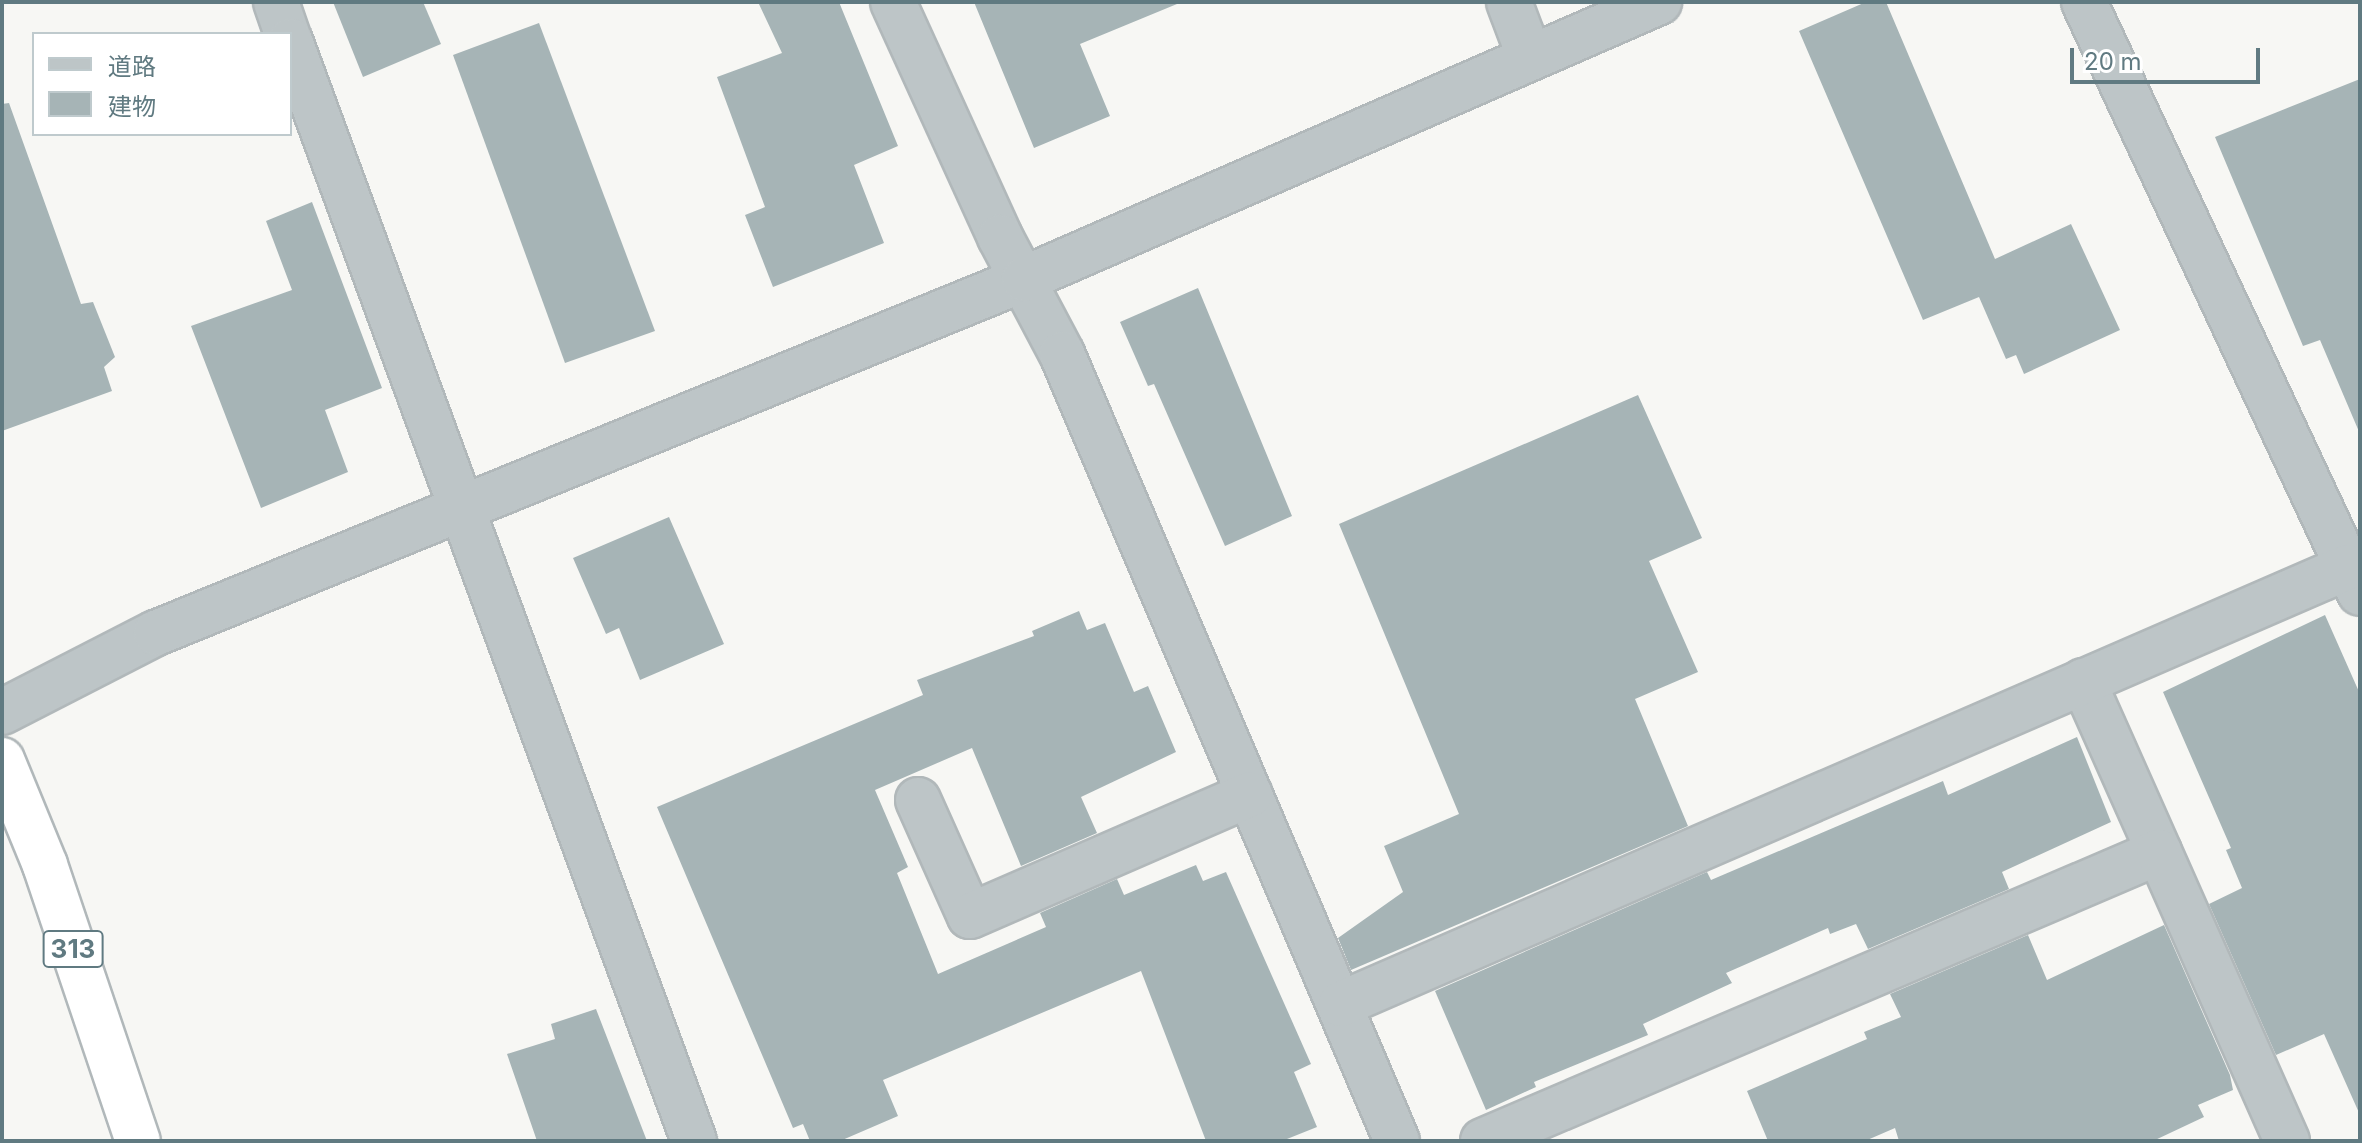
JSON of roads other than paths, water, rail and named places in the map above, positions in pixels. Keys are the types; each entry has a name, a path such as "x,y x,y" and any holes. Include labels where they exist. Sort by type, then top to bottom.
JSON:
{"highway":[{"name":"313","path":"2,760 45,865 138,1141"}],"street":[{"path":"276,2 286,32"},
{"path":"893,2 1062,354 1397,1141"},
{"path":"1509,2 1529,55"},
{"path":"2,712 156,633 1024,279 1529,55 1659,2"},
{"path":"1341,1004 2083,681 2354,580 2084,2"},
{"path":"292,46 694,1141"},
{"path":"2083,681 2287,1141"},
{"path":"918,800 970,916 1250,794"},
{"path":"1483,1141 2159,852"}]}
